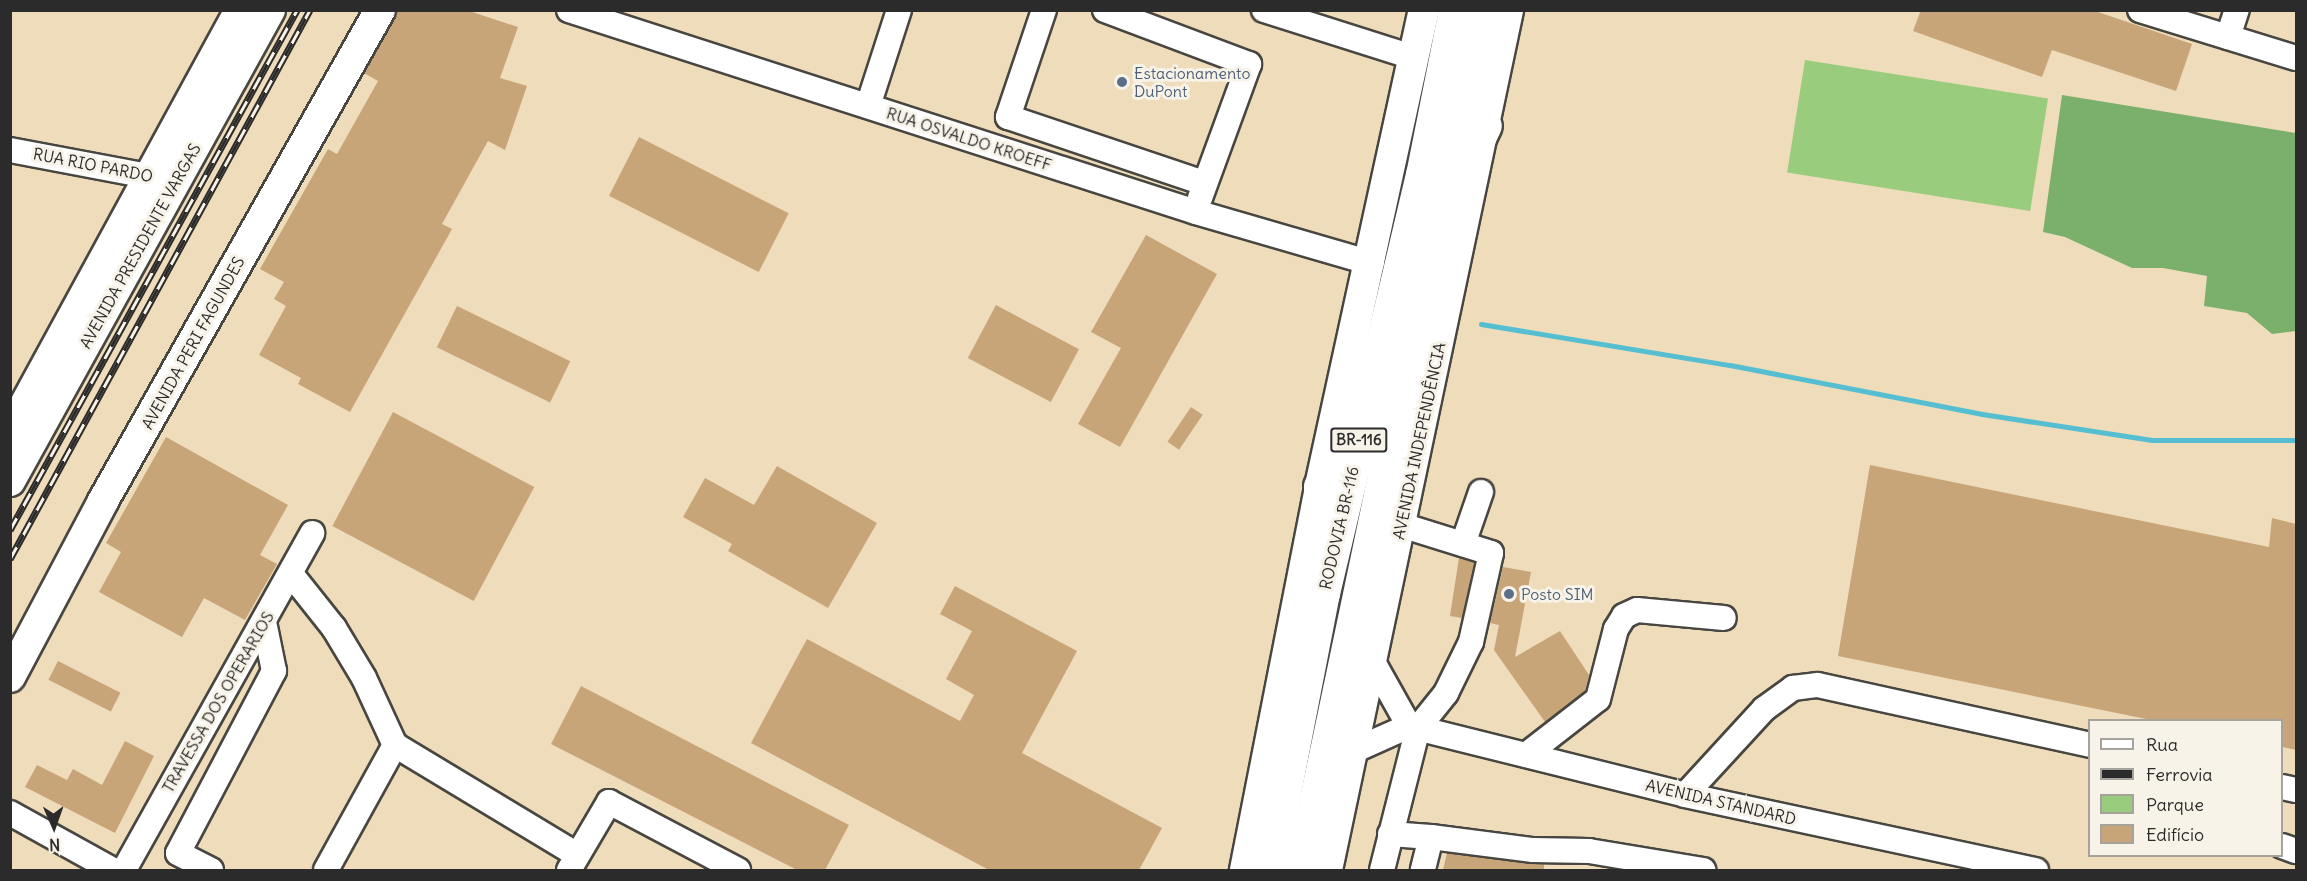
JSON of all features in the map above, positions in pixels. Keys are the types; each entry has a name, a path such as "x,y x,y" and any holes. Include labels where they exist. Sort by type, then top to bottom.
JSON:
{"highway":[{"name":"RODOVIA BR-116","path":"1269,870 1323,593 1422,175 1455,10"},
{"name":"RODOVIA BR-116","path":"1301,870 1482,10"},
{"path":"1439,220 1485,125"},
{"path":"1320,486 1323,593"}],"main road":[{"name":"AVENIDA PRESIDENTE VARGAS","path":"164,179 240,10"},
{"name":"AVENIDA PRESIDENTE VARGAS","path":"10,432 28,407 164,179 270,10"},
{"name":"AVENIDA PERI FAGUNDES","path":"230,258 359,10"},
{"name":"AVENIDA PERI FAGUNDES","path":"10,636 95,497 230,258 380,10"},
{"name":"RODOVIA BR-116","path":"1245,870 1320,486 1372,263 1424,10"},
{"name":"AVENIDA INDEPENDÊNCIA","path":"1327,870 1508,10"},
{"name":"AVENIDA PRESIDENTE VARGAS","path":"10,481 28,407"},
{"name":"AVENIDA PERI FAGUNDES","path":"10,678 95,497"}],"street":[{"name":"RUA OSVALDO KROEFF","path":"569,10 1196,212 1372,263"},
{"path":"868,106 899,10"},
{"path":"1044,10 1008,117 1204,183"},
{"path":"1105,10 1248,64 1204,183 1196,212"},
{"path":"1264,10 1415,58"},
{"path":"2140,10 2296,58"},
{"path":"2228,38 2237,10"},
{"name":"RUA RIO PARDO","path":"10,150 164,179"},
{"path":"1463,544 1481,492"},
{"path":"1353,751 1413,727 1446,693 1471,642 1491,553 1401,525"},
{"name":"TRAVESSA DOS OPERARIOS","path":"124,870 291,574 312,532"},
{"path":"291,574 340,638 364,678 395,745 573,862 609,802 738,870"},
{"path":"1526,755 1598,699 1616,629 1624,616 1637,610 1724,618"},
{"path":"211,870 178,853 274,670 264,622"},
{"path":"1372,660 1413,727 1382,870"},
{"path":"1685,795 1764,709 1792,688 1818,685 2088,745"},
{"name":"AVENIDA STANDARD","path":"1413,727 1685,795 2036,870"},
{"path":"326,870 395,745"},
{"path":"10,813 113,870"},
{"path":"1390,834 1533,850 1588,850 1703,870"},
{"path":"1423,870 1431,837"}],"green space":[{"path":"1805,60 2048,98 2030,211 1787,173"},
{"path":"2062,95 2296,133 2296,331 2272,334 2247,313 2204,306 2207,276 2163,268 2132,268 2065,237 2043,232"}],"building":[{"path":"397,10 466,10 518,27 500,78 527,86 505,150 488,141 442,224 452,229 350,412 298,384 301,378 259,355 286,306 274,299 284,282 260,269 328,149 337,154 378,81 364,73"},
{"path":"1921,10 2092,10 2192,44 2176,91 2052,50 2042,77 1913,31"},
{"path":"639,137 789,213 759,272 609,196"},
{"path":"1146,235 1217,274 1120,447 1078,424 1121,348 1091,332"},
{"path":"996,305 1079,349 1051,402 968,358"},
{"path":"457,306 570,361 550,403 437,347"},
{"path":"1191,407 1203,415 1179,450 1168,442"},
{"path":"393,412 534,487 474,601 332,526"},
{"path":"166,437 288,505 260,555 277,564 245,620 204,598 182,637 99,592 121,552 106,543"},
{"path":"1870,465 2269,547 2272,518 2296,524 2296,750 2283,747 2283,719 2146,719 1838,656"},
{"path":"777,466 877,523 828,608 728,551 732,544 683,517 705,478 754,505"},
{"path":"1459,558 1474,563 1462,618 1450,616"},
{"path":"1503,567 1531,572 1515,657 1560,631 1589,675 1585,691 1545,722 1494,650 1499,625 1490,623"},
{"path":"955,586 1077,651 1022,753 1162,828 1139,870 989,870 751,743 807,639 960,721 974,695 946,679 972,631 940,614"},
{"path":"58,661 120,693 111,711 48,680"},
{"path":"581,686 849,825 825,870 797,870 551,744"},
{"path":"125,741 154,756 115,833 25,787 37,765 67,780 73,769 102,785"},
{"path":"1447,853 1544,864 1544,870 1443,870"}],"waterway":[{"path":"1481,324 1730,365 1982,414 2152,440 2296,440"}],"railway":[{"path":"10,530 297,10"},
{"path":"10,559 310,10"}],"place":[{"name":"Estacionamento DuPont","path":"1122,82"},
{"name":"Posto SIM","path":"1509,594"}]}
